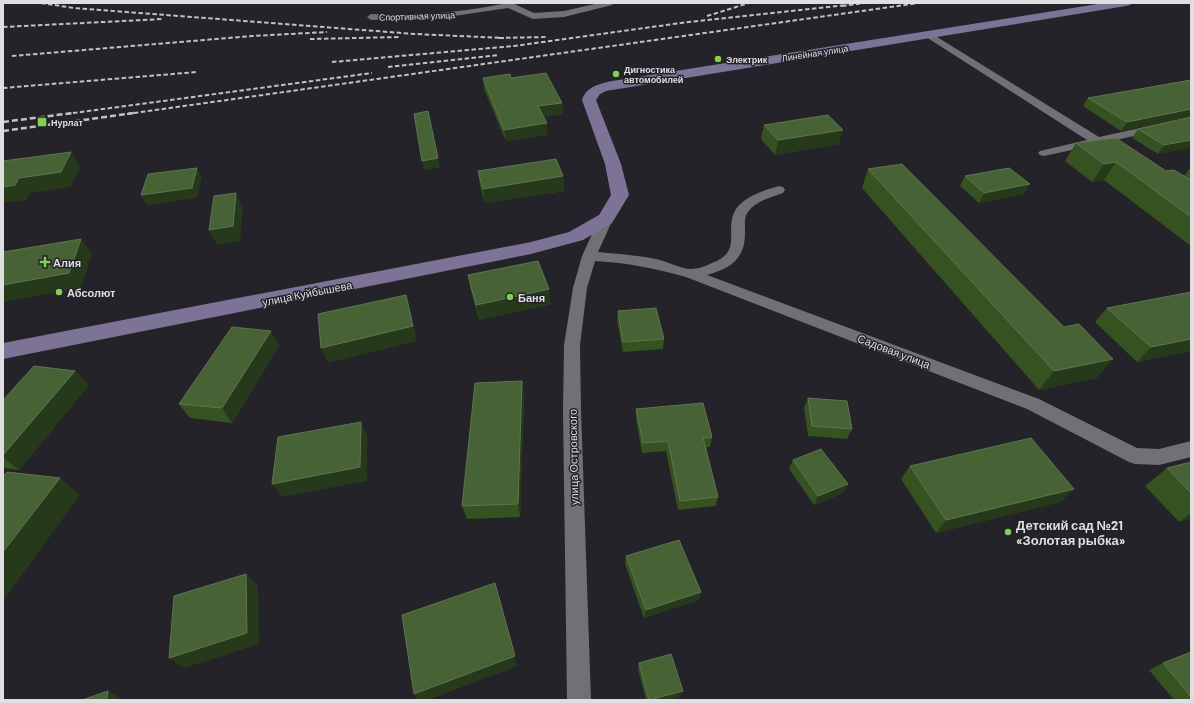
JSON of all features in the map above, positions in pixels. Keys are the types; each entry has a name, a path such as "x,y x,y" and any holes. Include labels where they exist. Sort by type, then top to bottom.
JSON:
{"street":[{"path":"507,4 533,16 564,14 609,3"},
{"name":"Линейная улица","path":"606,219 620,195 613,164 588,100 590,95 596,90 612,85 1126,3"},
{"name":"Спортивная улица","path":"371,17 435,17 484,11 507,4"},
{"path":"929,35 1124,158"},
{"path":"1044,154 1191,120"},
{"path":"691,274 719,267 733,256 738,246 740,213 752,202 778,190"},
{"name":"улица Островского","path":"579,700 571,382 572,345 580,288 589,256 606,219"},
{"name":"улица Куйбышева","path":"3,351 442,267 531,248 576,236 606,219"},
{"name":"Садовая улица","path":"589,256 631,259 657,264 691,274 1033,404 1135,456 1159,457 1191,449"}],"building":[{"path":"546,73 562,103 538,106 547,123 504,130 483,78 510,74 511,78"},
{"path":"1191,80 1191,109 1127,122 1088,98"},
{"path":"428,111 438,158 422,161 414,114"},
{"path":"828,115 843,130 778,140 764,125"},
{"path":"1191,117 1191,140 1164,145 1138,129"},
{"path":"1116,138 1166,171 1174,170 1191,180 1191,217 1116,162 1104,164 1076,143"},
{"path":"71,152 61,172 19,178 15,185 3,187 3,161"},
{"path":"556,159 563,176 483,189 478,171"},
{"path":"902,164 1064,327 1079,324 1113,359 1054,371 868,169"},
{"path":"197,168 192,188 141,195 148,174"},
{"path":"1009,168 1030,184 984,193 965,176"},
{"path":"236,193 233,226 209,230 214,196"},
{"path":"81,239 69,273 3,285 3,252"},
{"path":"538,261 549,289 476,305 468,275"},
{"path":"1191,292 1191,339 1151,347 1107,308"},
{"path":"406,295 413,326 321,348 318,314"},
{"path":"656,308 664,339 623,342 618,311"},
{"path":"232,327 271,331 222,408 179,404"},
{"path":"34,366 75,371 3,455 3,400"},
{"path":"522,381 518,504 462,506 475,383"},
{"path":"808,398 847,401 852,429 812,426"},
{"path":"703,403 712,437 703,438 718,497 680,501 668,441 643,443 636,409"},
{"path":"361,422 360,467 272,484 278,437"},
{"path":"1031,438 1074,489 946,520 910,466"},
{"path":"821,449 848,484 818,496 793,460"},
{"path":"1191,462 1191,493 1167,468"},
{"path":"7,472 60,478 3,552 3,476"},
{"path":"679,540 701,592 646,610 626,556"},
{"path":"246,574 247,633 169,658 174,596"},
{"path":"495,583 515,656 414,694 402,615"},
{"path":"1191,652 1191,697 1163,663"},
{"path":"671,654 683,691 649,700 639,663"},
{"path":"108,691 107,700 82,700"}],"railway":[{"path":"41,3 74,8 415,34 502,38"},
{"path":"707,16 749,3"},
{"path":"842,6 865,3"},
{"path":"127,114 919,3"},
{"path":"332,62 514,46 688,22 847,5"},
{"path":"3,27 163,19"},
{"path":"12,56 252,36 327,32"},
{"path":"310,39 401,37"},
{"path":"502,38 547,37"},
{"path":"388,67 499,55"},
{"path":"3,88 197,72"},
{"path":"66,114 372,73"},
{"path":"3,122 73,113"},
{"path":"3,131 134,113"}],"place":[{"name":"Электрик","path":"718,59"},
{"name":"Дигностика автомобилей","path":"616,74"},
{"name":"Нурлат","path":"42,122"},
{"name":"Алия","path":"45,262"},
{"name":"Абсолют","path":"59,292"},
{"name":"Баня","path":"510,297"},
{"name":"Детский сад №21 «Золотая рыбка»","path":"1008,532"}]}
